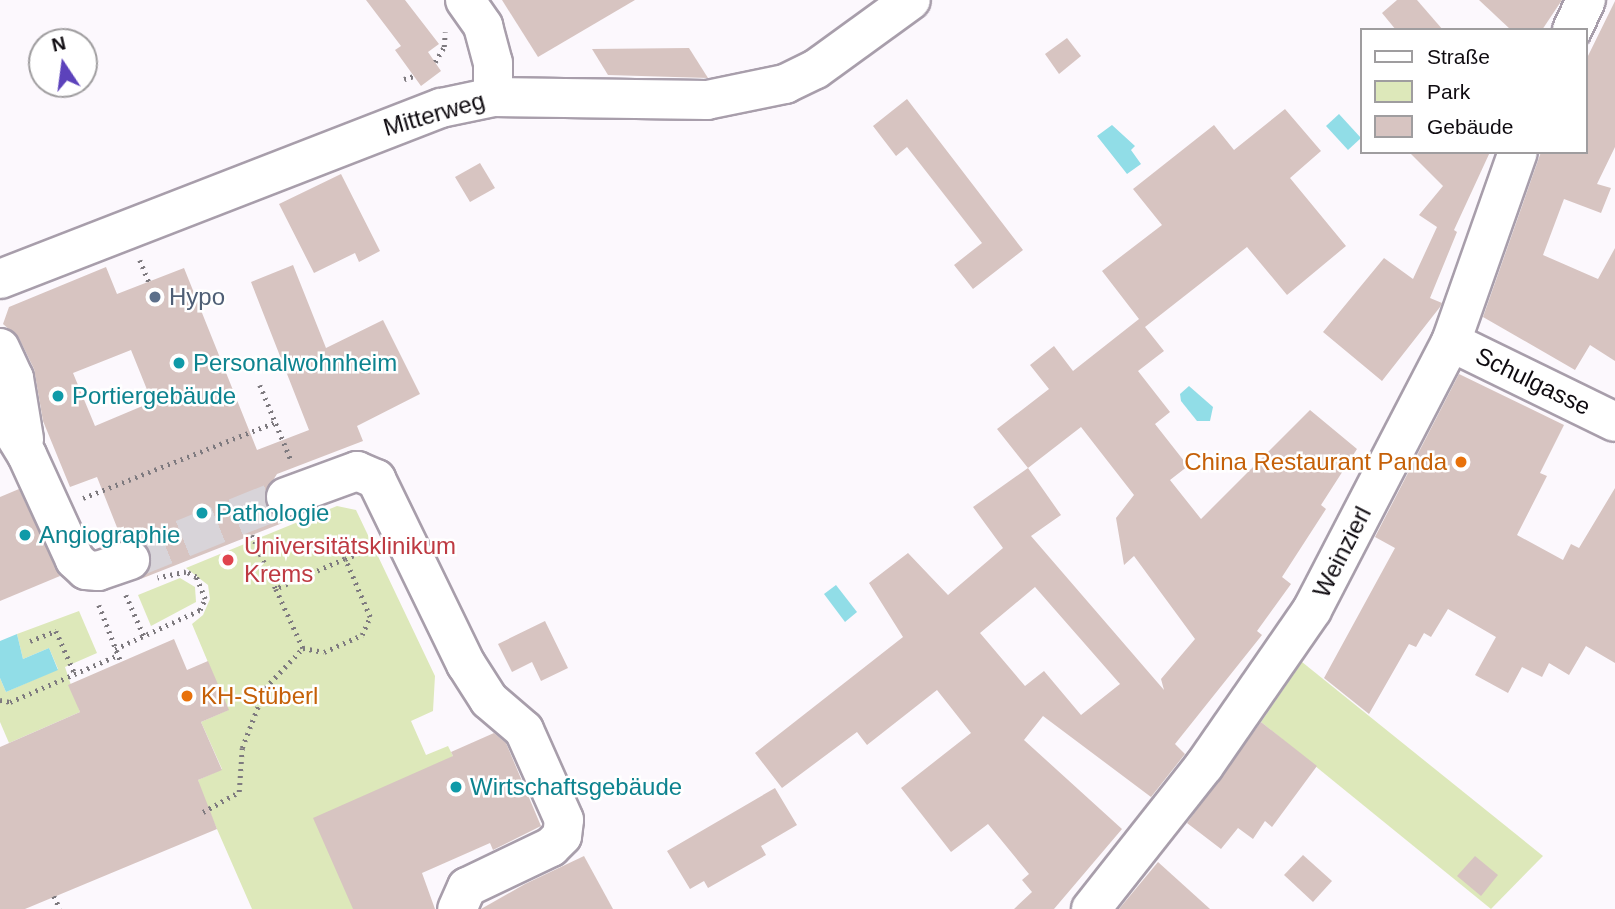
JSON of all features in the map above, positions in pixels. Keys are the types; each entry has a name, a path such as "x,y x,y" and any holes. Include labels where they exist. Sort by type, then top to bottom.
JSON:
{"street":[{"path":"465,0 483,26 492,63 493,97"},
{"name":"Mitterweg","path":"0,279 397,122 493,97 707,100 744,95 785,84 816,69 911,0"},
{"path":"1573,28 1586,0"},
{"name":"Weinzierl","path":"1091,909 1205,766 1312,610 1451,342 1517,154"},
{"name":"Schulgasse","path":"1451,342 1615,422"},
{"path":"0,348 14,378 13,461"},
{"path":"0,411 13,461 75,561 86,570 136,581"},
{"path":"295,493 357,471 376,480 466,664 489,700 524,730 564,820 562,836 551,847 467,887 457,909"}],"path":[{"path":"404,79 414,76"},
{"path":"145,273 149,282"},
{"path":"260,385 275,422 295,493"},
{"path":"82,498 275,422"},
{"path":"252,535 303,648"},
{"path":"276,589 345,559 370,617 362,635 324,652 303,648"},
{"path":"115,649 189,617 200,610 205,599 203,586 186,572 136,581"},
{"path":"128,600 144,636"},
{"path":"99,612 121,662"},
{"path":"30,641 55,631 75,674"},
{"path":"203,812 239,792 242,748 265,688 303,648"},
{"path":"0,699 10,702 118,655"},
{"path":"54,896 60,909"}],"green space":[{"path":"337,506 356,510 435,676 433,711 411,721 426,755 448,746 453,756 353,909 252,909 199,788 198,780 222,769 201,722 228,710 192,624 203,615 210,599 208,585 186,568"},
{"path":"180,578 195,587 196,602 151,626 138,595"},
{"path":"79,611 97,653 65,667 80,712 9,743 0,722 0,678 6,692 58,669 49,648 23,659 17,634"},
{"path":"1302,662 1543,856 1491,909 1261,722"}],"water":[{"path":"1339,114 1360,139 1348,150 1326,126"},
{"path":"1112,125 1135,146 1131,150 1141,164 1127,174 1097,136"},
{"path":"1189,386 1213,407 1210,421 1197,421 1181,401 1180,394"},
{"path":"836,585 857,612 845,622 824,594"},
{"path":"17,634 23,659 49,648 58,670 6,692 0,678 0,641"}],"building":[{"path":"366,0 405,0 439,44 428,52 441,71 421,86 395,50 401,46"},
{"path":"502,0 635,0 538,57"},
{"path":"1397,0 1417,0 1441,28 1394,28 1382,13"},
{"path":"1479,0 1562,0 1543,28 1509,28"},
{"path":"1615,1 1615,147 1597,184 1611,188 1601,213 1564,199 1543,255 1598,279 1615,248 1615,361 1590,345 1575,370 1483,317 1540,154 1587,154 1587,58"},
{"path":"1067,38 1081,56 1059,74 1045,54"},
{"path":"689,48 708,78 608,75 592,49"},
{"path":"907,99 1023,250 973,289 954,265 982,243 907,147 896,156 873,126"},
{"path":"1285,109 1321,151 1290,178 1346,246 1287,295 1247,247 1145,327 1164,351 1138,371 1170,412 1155,424 1188,466 1170,480 1201,519 1310,410 1357,449 1321,505 1326,509 1282,577 1291,584 1257,631 1262,635 1175,744 1185,754 1151,797 1043,716 1024,740 1122,829 1054,909 1014,909 1032,892 1022,880 1029,874 988,824 951,852 901,788 971,733 937,690 867,745 857,732 782,788 755,753 903,637 869,583 908,553 948,595 1003,548 973,507 1028,468 997,429 1049,389 1030,365 1054,346 1073,371 1139,319 1102,271 1162,225 1133,189 1214,125 1234,150","holes":["1081,427 1134,495 1116,518 1124,565 1134,556 1195,639 1161,679 1164,690 1031,536 1061,515 1028,468","1035,587 1120,684 1081,715 1044,671 1025,686 980,633"]},
{"path":"1411,154 1489,154 1454,230 1457,232 1430,298 1442,303 1382,381 1323,332 1384,258 1413,279 1437,227 1419,215 1443,186"},
{"path":"480,163 495,188 470,202 455,177"},
{"path":"341,174 380,251 359,262 355,253 314,273 279,204"},
{"path":"293,265 326,348 383,320 420,394 357,426 363,441 277,474 265,493 266,505 282,518 295,518 138,580 151,565 150,552 135,539 122,540 97,477 70,487 43,421 34,369 19,338 3,324 9,307 106,267 117,294 184,268 257,450 309,430 251,282","holes":["131,350 152,402 95,426 73,373"]},
{"path":"1459,374 1564,425 1540,473 1547,476 1517,535 1563,560 1571,544 1579,548 1615,488 1615,663 1586,646 1569,675 1549,663 1542,677 1522,667 1508,693 1475,675 1496,637 1448,609 1431,637 1424,633 1416,647 1409,644 1369,714 1324,678 1395,548 1375,537"},
{"name":"Angiographie","path":"19,489 60,576 0,601 0,497"},
{"path":"545,621 568,668 541,681 532,662 512,672 498,644"},
{"path":"174,639 187,670 208,661 229,710 201,722 222,770 198,780 217,829 25,909 0,909 0,747 80,712 68,685"},
{"path":"1261,722 1317,766 1272,827 1265,821 1253,839 1238,828 1221,849 1187,823"},
{"name":"Wirtschaftsgebäude","path":"494,733 506,743 541,826 493,850 490,843 422,873 435,909 353,909 313,818 453,756 451,752"},
{"path":"775,788 797,825 761,846 766,855 708,888 704,881 690,889 667,851"},
{"path":"1303,855 1332,881 1313,902 1284,875"},
{"path":"584,856 613,909 481,909 525,884"},
{"path":"1475,856 1498,875 1481,896 1457,876"},
{"path":"1158,862 1210,909 1119,909"}],"tunnel":[{"path":"130,560 286,497"}],"place":[{"name":"Hypo","path":"155,297"},
{"name":"Personalwohnheim","path":"179,363"},
{"name":"Portiergebäude","path":"58,396"},
{"name":"China Restaurant Panda","path":"1461,462"},
{"name":"Pathologie","path":"202,513"},
{"name":"Angiographie","path":"25,535"},
{"name":"Universitätsklinikum Krems","path":"228,560"},
{"name":"KH-Stüberl","path":"187,696"},
{"name":"Wirtschaftsgebäude","path":"456,787"}]}
